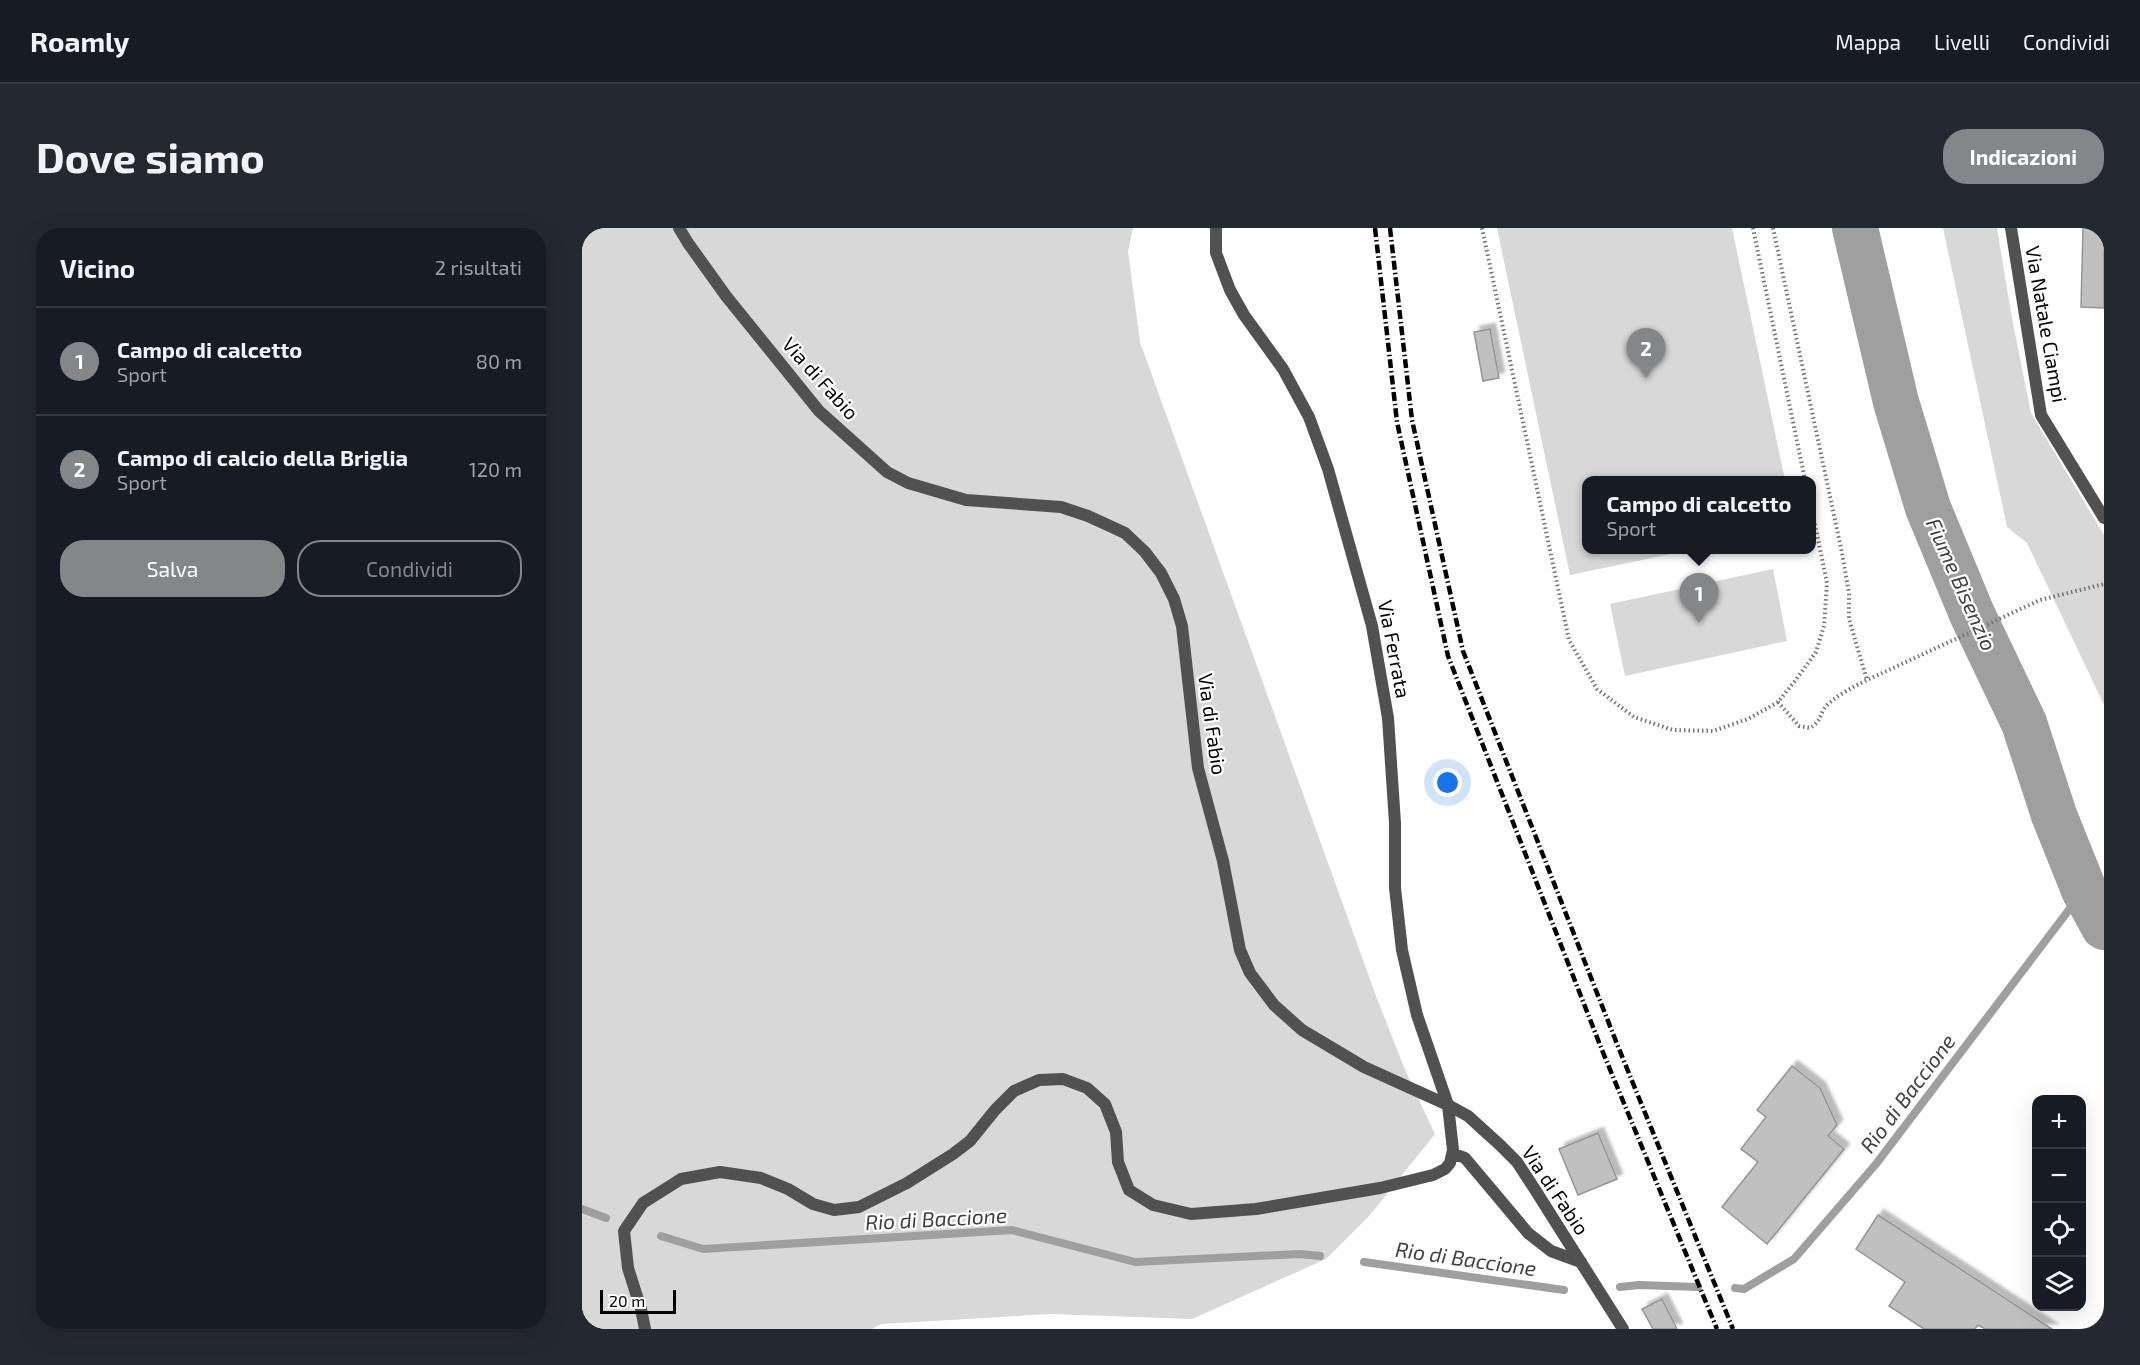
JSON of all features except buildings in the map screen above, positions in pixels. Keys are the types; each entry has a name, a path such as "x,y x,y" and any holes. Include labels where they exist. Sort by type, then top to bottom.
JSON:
{"street":[{"name":"Via di Fabio","path":"679,228 726,296 819,411 887,472 908,483 966,500 1061,507 1088,516 1125,533 1145,552 1161,573 1174,599 1182,626 1198,768 1223,861 1240,950 1250,973 1274,1005 1302,1030 1364,1066 1468,1116 1517,1162 1623,1329"},
{"name":"Via Ferrata","path":"1216,228 1216,253 1230,290 1244,315 1283,369 1309,417 1328,469 1372,626 1388,718 1395,823 1395,888 1402,950 1418,1015 1448,1105 1453,1156"},
{"name":"Via Natale Ciampi","path":"2011,228 2041,415 2104,518"},
{"path":"645,1329 628,1268 624,1231 643,1203 671,1185 681,1179 720,1172 761,1178 788,1189 813,1204 834,1210 859,1207 907,1183 953,1154 970,1141 1014,1091 1039,1080 1063,1079 1086,1088 1105,1104 1116,1132 1118,1162 1129,1190 1153,1205 1191,1214 1256,1209 1380,1188 1433,1175 1445,1169 1453,1156 1465,1158 1528,1233 1551,1251 1581,1262"}],"path":[{"path":"1482,228 1569,640 1598,688 1634,717 1673,730 1713,731 1748,719 1778,702 1816,652 1824,626 1827,583 1816,529"},
{"path":"1753,228 1804,476"},
{"path":"1773,228 1848,583 1849,619 1867,680"},
{"path":"1778,702 1799,726 1810,728 1818,723 1824,708 1867,680 2040,600 2104,584"}],"shaded area":[{"path":"582,228 1133,228 1128,251 1140,342 1376,996 1406,1072 1435,1134 1370,1215 1326,1259 1192,1319 1050,1314 881,1324 872,1329 582,1329"},
{"path":"1497,228 1732,228 1784,476 1582,476 1582,554 1671,554 1570,575"},
{"path":"1943,228 1997,228 2031,413 2104,535 2104,705 2027,543 2007,527"},
{"path":"1773,569 1787,641 1625,676 1610,604"}],"waterway":[{"name":"Fiume Bisenzio","path":"1855,228 1896,402 1928,508 1972,614 2024,723 2054,815 2084,890 2104,927"},
{"name":"Rio di Baccione","path":"1735,1288 1744,1289 1794,1259 1876,1164 2084,890"},
{"name":"Rio di Baccione","path":"582,1209 606,1218"},
{"name":"Rio di Baccione","path":"661,1236 703,1249 1012,1230 1135,1262 1300,1254 1320,1256"},
{"name":"Rio di Baccione","path":"1364,1262 1564,1290"},
{"name":"Rio di Baccione","path":"1620,1287 1639,1285 1698,1287"}],"railway":[{"path":"1375,228 1397,422 1448,656 1602,1050 1717,1329"},
{"path":"1390,228 1412,420 1463,651 1617,1044 1733,1329"}],"place":[{"name":"Campo di calcio della Briglia","path":"1646,378"},
{"name":"Campo di calcetto","path":"1699,623"}]}
